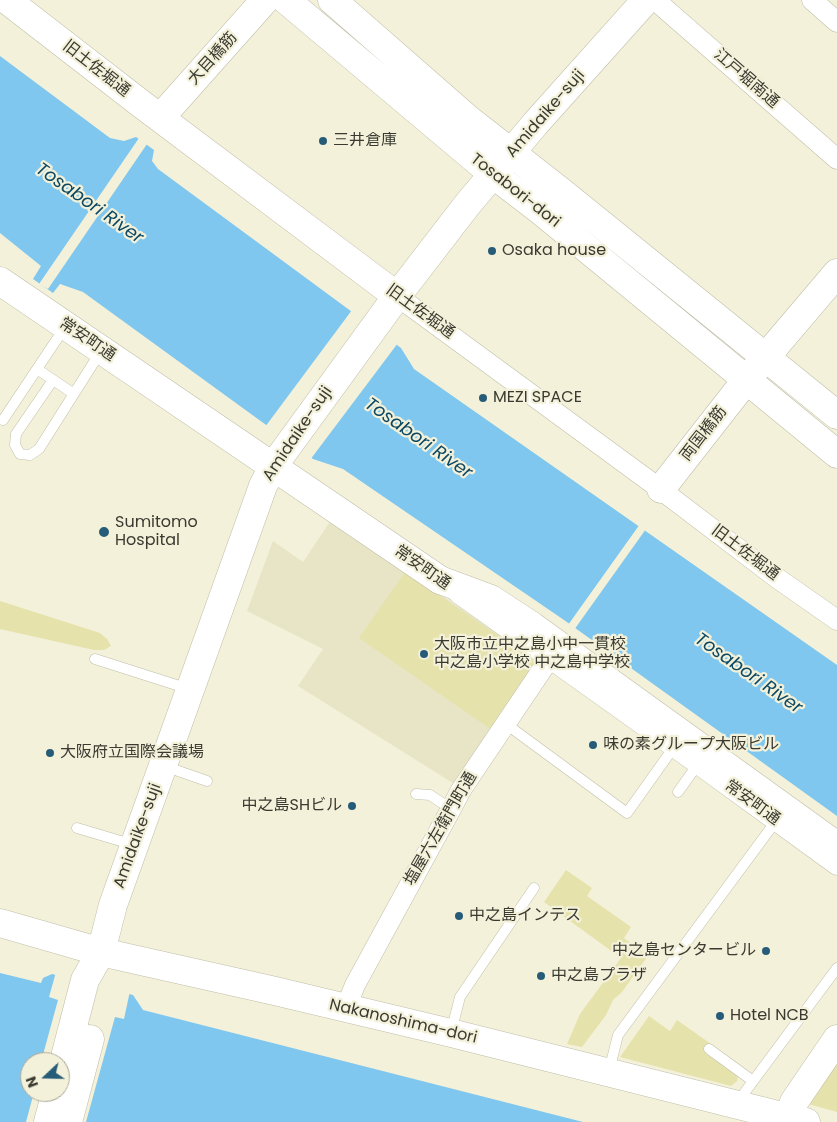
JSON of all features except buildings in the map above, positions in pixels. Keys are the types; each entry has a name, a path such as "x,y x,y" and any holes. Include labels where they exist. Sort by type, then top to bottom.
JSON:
{"main road":[{"name":"旧土佐堀通","path":"7,0 397,296"},
{"name":"大目橋筋","path":"160,118 265,0"},
{"name":"Tosabori-dori","path":"286,0 494,175 541,211 837,454"},
{"name":"Tosabori-dori","path":"332,0 468,119 766,356 837,415"},
{"name":"Amidaike-suji","path":"68,1122 94,983 113,905 263,486 280,456 397,296 467,205 535,124 646,0"},
{"path":"766,356 837,273"},
{"name":"常安町通","path":"0,281 250,452 280,456 440,580"},
{"name":"両国橋筋","path":"661,489 766,356"},
{"path":"440,580 491,599 532,626 675,738 837,846"},
{"name":"Nakanoshima-dori","path":"0,923 101,952 451,1033 798,1120"},
{"name":"Amidaike-suji","path":"69,1052 94,983"},
{"path":"798,1120 794,1102 837,1039"},
{"path":"48,1122 53,1102"}],"street":[{"name":"江戸堀南通","path":"655,0 837,159"},
{"path":"812,0 837,22"},
{"name":"旧土佐堀通","path":"397,296 661,489 777,578 837,620"},
{"name":"常安町通","path":"440,580 550,658 675,738 698,764 837,865"},
{"name":"塩屋六左衛門町通","path":"349,1009 351,995 356,985 451,809 550,658"}],"lane":[{"path":"2,420 66,326"},
{"path":"53,380 16,434 15,445 20,454 30,455 39,449 102,350"},
{"path":"37,369 74,394"},
{"path":"95,659 190,690"},
{"path":"506,724 627,813 675,738"},
{"path":"678,792 698,764"},
{"path":"163,766 207,781"},
{"path":"416,794 430,795 451,809"},
{"path":"609,1072 618,1035 776,821"},
{"path":"78,828 134,845"},
{"path":"451,1033 460,997 534,888"},
{"path":"742,1105 745,1092 837,968"},
{"path":"710,1049 753,1081"}],"shaded area":[{"name":"大阪市立中之島小中一貫校 中之島小学校 中之島中学校","path":"331,520 535,659 537,665 456,785 298,686 323,649 247,611 273,541 303,562"},
{"path":"405,572 534,660 535,664 492,730 359,638"},
{"path":"0,601 100,633 111,646 104,650 94,650 0,629"},
{"path":"566,870 592,888 587,896 631,927 624,938 648,956 622,992 613,1000 606,1015 582,1047 567,1044 580,1014 621,958 544,902"},
{"path":"649,1016 670,1031 677,1020 711,1044 705,1053 738,1076 737,1081 731,1086 620,1057"},
{"path":"837,1057 837,1112 808,1104"}],"water":[{"name":"Tosabori River","path":"0,56 110,138 124,141 136,137 154,150 152,161 158,169 401,348 414,369 837,665 837,816 564,620 343,469 313,459 83,292 60,284 53,293 33,279 41,266 0,233"},
{"path":"0,973 41,983 43,978 52,974 133,995 143,1010 583,1122 0,1122"}],"pier":[{"path":"139,138 142,138 147,144 48,289 39,284"},
{"path":"352,310 398,343 310,460 265,427"},
{"path":"640,524 646,529 574,630 568,625"},
{"path":"56,972 130,991 124,1019 115,1017 86,1122 26,1122 31,1102 70,1102 70,1052 44,1052 58,1000 49,997"}],"place":[{"name":"三井倉庫","path":"323,141"},
{"name":"Osaka house","path":"492,251"},
{"name":"MEZI SPACE","path":"483,398"},
{"name":"Sumitomo Hospital","path":"104,532"},
{"name":"大阪市立中之島小中一貫校 中之島小学校 中之島中学校","path":"424,654"},
{"name":"味の素グループ大阪ビル","path":"593,745"},
{"name":"大阪府立国際会議場","path":"50,753"},
{"name":"中之島SHビル","path":"352,806"},
{"name":"中之島インテス","path":"459,916"},
{"name":"中之島センタービル","path":"766,951"},
{"name":"中之島プラザ","path":"541,976"},
{"name":"Hotel NCB","path":"720,1016"}]}
